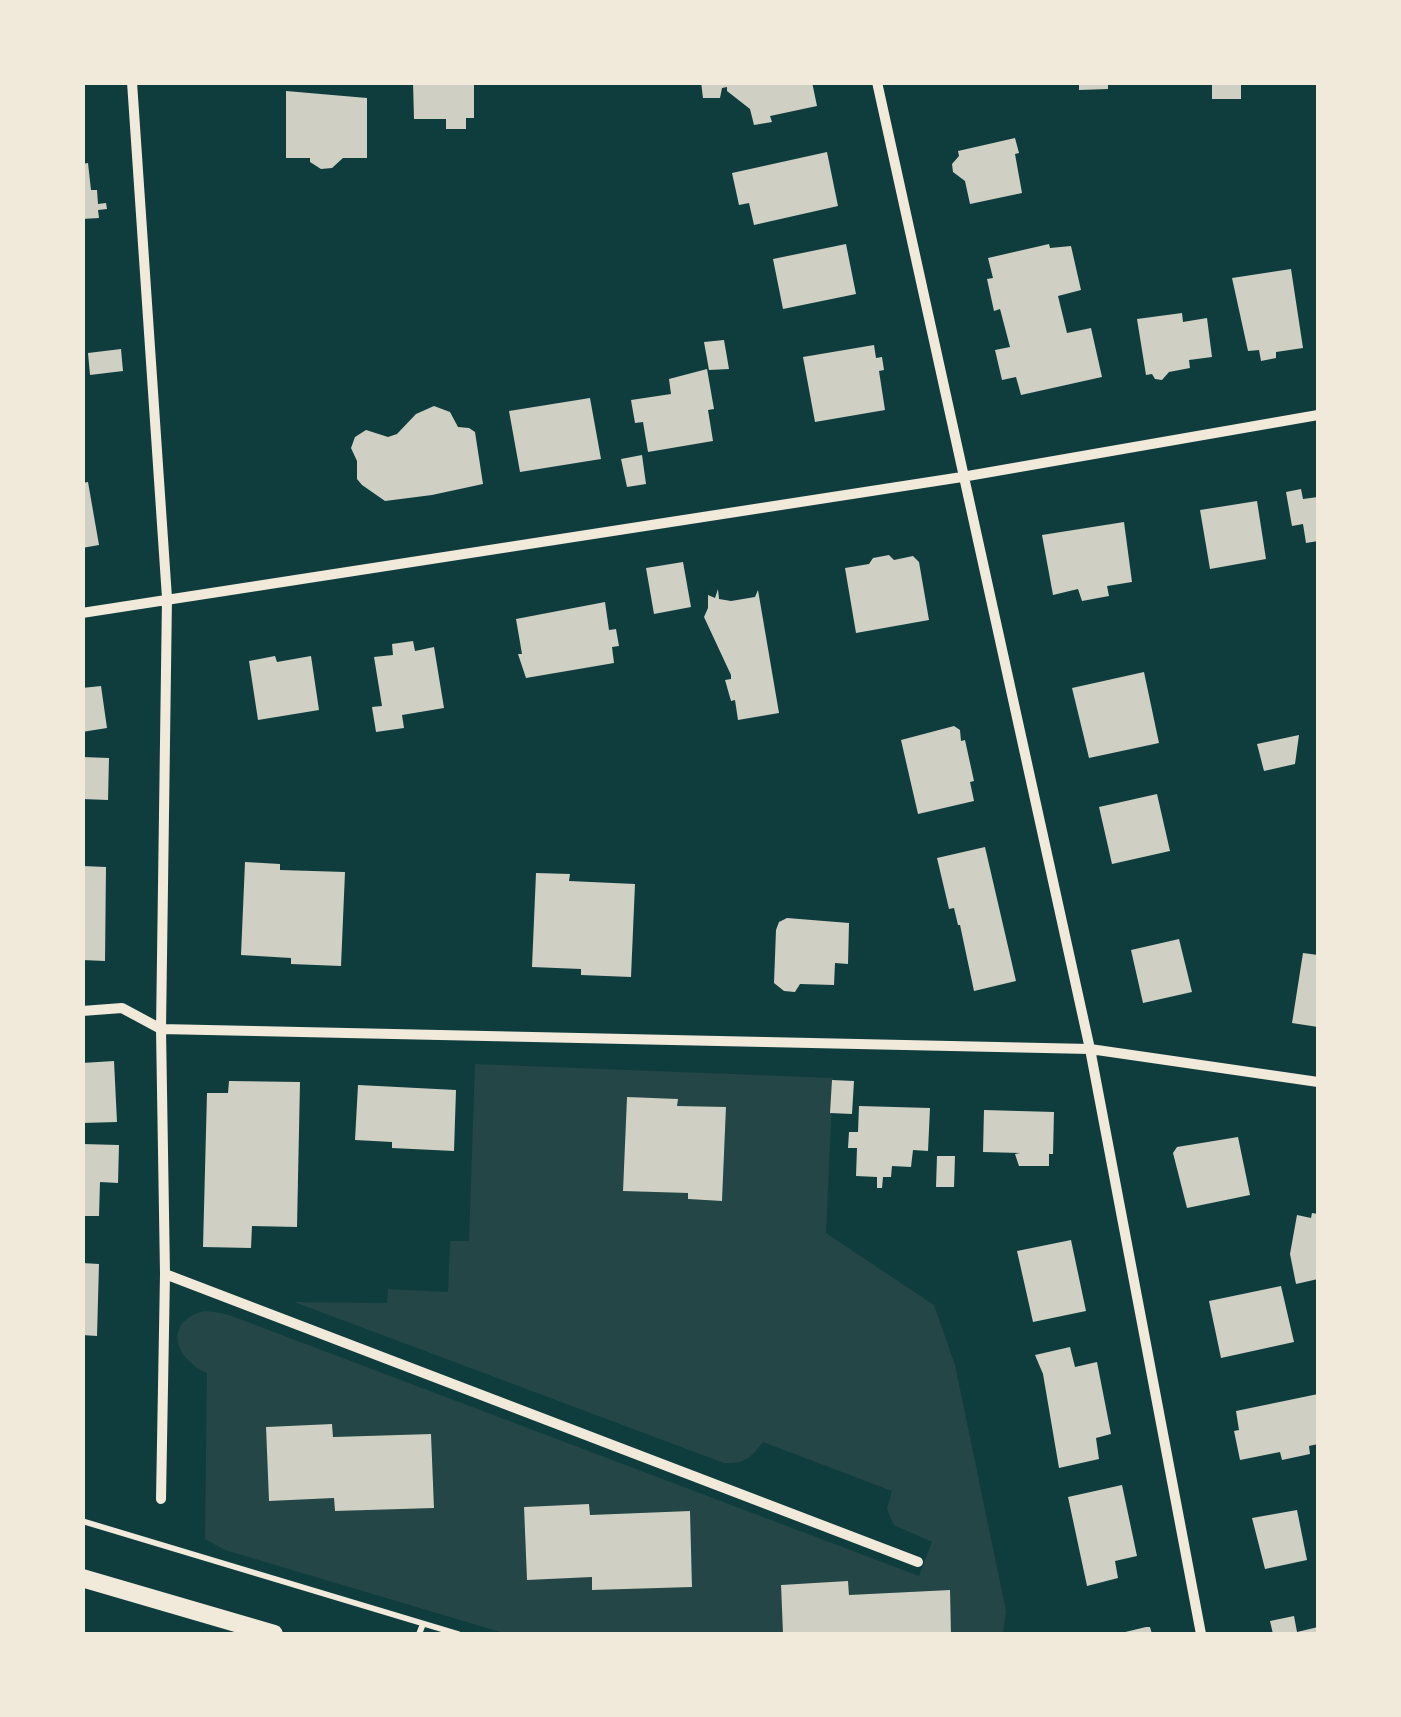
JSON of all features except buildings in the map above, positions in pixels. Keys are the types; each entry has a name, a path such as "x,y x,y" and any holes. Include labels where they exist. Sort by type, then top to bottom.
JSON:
{"street":[{"path":"132,82 168,598 161,1029 165,1274 161,1499"},
{"path":"877,82 1090,1048 1201,1634"},
{"path":"82,613 962,476 1318,415"},
{"path":"82,1011 122,1008 161,1029 1090,1048 1318,1082"},
{"path":"165,1274 918,1562"},
{"path":"82,1578 274,1634"}],"path":[{"path":"82,1521 458,1634"},
{"path":"419,1634 423,1624"}],"shaded area":[{"path":"475,1064 833,1078 826,1233 934,1305 955,1365 1006,1611 1003,1634 951,1634 949,1590 849,1595 848,1582 781,1585 783,1634 507,1634 225,1550 205,1539 207,1373 189,1361 177,1336 186,1320 208,1311 229,1315 919,1576 932,1542 894,1525 887,1509 892,1491 763,1442 746,1459 724,1463 294,1302 387,1303 388,1289 448,1292 450,1241 469,1241","holes":["627,1098 677,1099 677,1106 726,1108 722,1201 689,1199 688,1193 623,1190","332,1424 333,1437 431,1434 434,1507 335,1511 334,1498 269,1501 266,1427","589,1504 590,1515 690,1511 692,1586 593,1590 592,1577 527,1579 524,1507"]}]}
